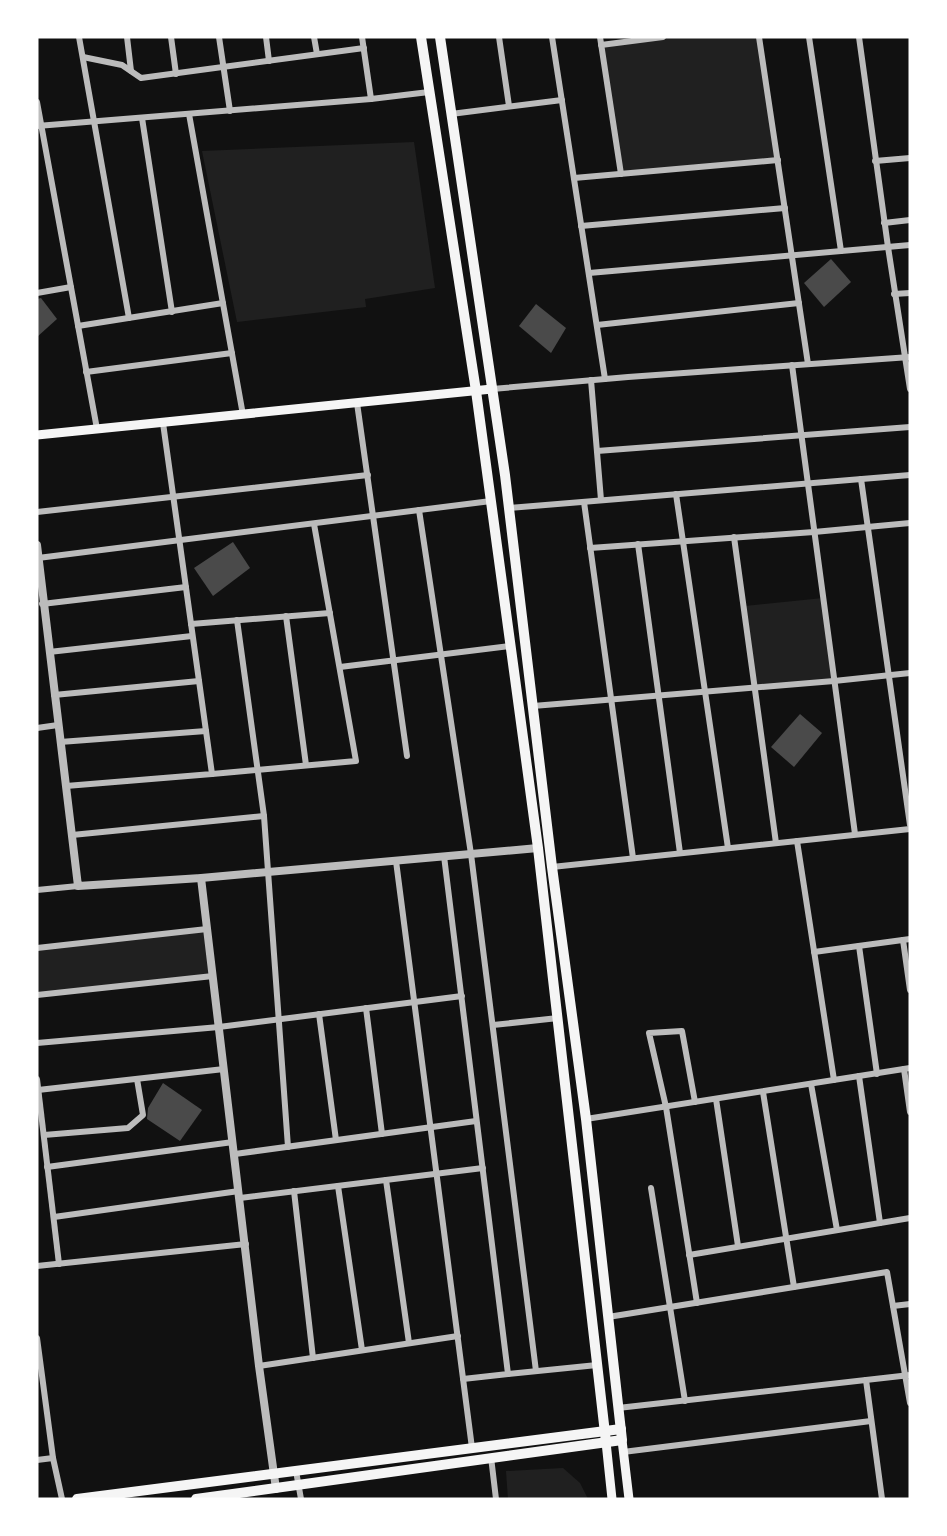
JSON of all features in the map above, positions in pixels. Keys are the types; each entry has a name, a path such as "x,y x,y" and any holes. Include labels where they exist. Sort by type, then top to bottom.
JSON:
{"main road":[{"path":"421,37 476,391 538,848 612,1499"},
{"path":"440,37 509,508 552,867 586,1119 629,1499"},
{"path":"37,435 492,390"},
{"path":"196,1499 299,1486 621,1435"},
{"path":"77,1499 127,1496 472,1448 606,1437"}],"street":[{"path":"79,37 129,318"},
{"path":"127,37 131,71"},
{"path":"171,37 176,74"},
{"path":"219,37 230,111"},
{"path":"266,37 269,61"},
{"path":"314,37 317,54"},
{"path":"362,37 371,99"},
{"path":"499,37 509,106"},
{"path":"552,37 606,379"},
{"path":"621,174 601,41 663,37"},
{"path":"759,37 808,364"},
{"path":"809,37 841,251"},
{"path":"859,37 894,294 907,357 910,389"},
{"path":"83,57 122,65 141,78 364,48"},
{"path":"39,126 429,92"},
{"path":"451,114 562,100"},
{"path":"37,102 39,126 97,429"},
{"path":"189,114 243,415"},
{"path":"142,118 172,312"},
{"path":"875,161 910,158"},
{"path":"574,178 778,160"},
{"path":"581,226 785,208"},
{"path":"884,223 910,219"},
{"path":"589,272 910,245"},
{"path":"37,293 71,287"},
{"path":"894,294 910,293"},
{"path":"78,326 223,303"},
{"path":"597,325 799,303"},
{"path":"86,372 232,353"},
{"path":"492,390 591,380 907,357"},
{"path":"792,365 855,834"},
{"path":"591,380 601,500"},
{"path":"357,403 407,756"},
{"path":"163,423 212,774"},
{"path":"597,451 910,427"},
{"path":"37,512 368,475"},
{"path":"509,508 910,475"},
{"path":"552,867 910,827 861,479"},
{"path":"676,494 727,848"},
{"path":"38,558 491,501"},
{"path":"583,502 633,858"},
{"path":"419,510 471,854 536,1371"},
{"path":"590,548 910,523"},
{"path":"66,786 356,761 314,524"},
{"path":"734,537 776,843"},
{"path":"638,544 680,853"},
{"path":"37,545 78,886"},
{"path":"43,604 186,587"},
{"path":"191,624 330,612"},
{"path":"286,616 306,765"},
{"path":"237,620 264,816 288,1147"},
{"path":"49,652 192,636"},
{"path":"340,667 510,646"},
{"path":"533,706 910,673"},
{"path":"54,695 199,681"},
{"path":"37,728 58,725"},
{"path":"60,743 205,730"},
{"path":"72,835 264,816"},
{"path":"797,841 834,1080"},
{"path":"37,890 538,848"},
{"path":"444,856 508,1374"},
{"path":"396,861 472,1448"},
{"path":"201,878 276,1489"},
{"path":"37,948 207,929"},
{"path":"814,952 906,940 910,990"},
{"path":"859,946 877,1074"},
{"path":"37,995 213,976"},
{"path":"37,1043 219,1027 462,996"},
{"path":"366,1008 382,1134"},
{"path":"319,1014 336,1140"},
{"path":"493,1025 558,1017"},
{"path":"695,1102 682,1031 649,1033 666,1107 697,1303"},
{"path":"38,1090 224,1069"},
{"path":"586,1119 907,1069 910,1112"},
{"path":"859,1076 880,1223"},
{"path":"37,1079 59,1264"},
{"path":"44,1135 128,1128 143,1115 137,1079"},
{"path":"811,1084 837,1230"},
{"path":"763,1092 794,1287"},
{"path":"716,1099 738,1247"},
{"path":"234,1154 476,1121"},
{"path":"47,1167 233,1142"},
{"path":"54,1217 483,1168"},
{"path":"386,1180 409,1343"},
{"path":"338,1186 362,1350"},
{"path":"651,1188 685,1401"},
{"path":"294,1191 313,1358"},
{"path":"689,1255 910,1218"},
{"path":"37,1266 246,1244"},
{"path":"608,1317 887,1272 908,1375 910,1403"},
{"path":"893,1306 909,1304 910,1293"},
{"path":"259,1366 458,1336"},
{"path":"37,1338 53,1458 62,1499"},
{"path":"463,1379 597,1365"},
{"path":"618,1408 908,1375"},
{"path":"866,1380 882,1499"},
{"path":"37,1410 46,1408"},
{"path":"623,1452 871,1421"},
{"path":"491,1457 496,1499"},
{"path":"37,1460 53,1458"},
{"path":"296,1471 301,1499"}],"shaded area":[{"path":"664,37 759,37 778,160 621,174 601,45"},
{"path":"414,142 435,288 365,299 366,307 237,322 202,151"},
{"path":"823,598 834,681 755,688 745,606"},
{"path":"207,929 213,976 37,995 37,948"},
{"path":"563,1468 580,1483 588,1499 508,1499 506,1471"}],"building":[{"path":"831,259 851,282 824,307 804,283"},
{"path":"41,298 57,319 37,337 37,299"},
{"path":"536,304 566,328 551,353 519,326"},
{"path":"233,542 250,568 213,596 194,568"},
{"path":"800,714 822,733 794,767 771,747"},
{"path":"163,1083 202,1110 180,1141 147,1119 148,1108"}]}
